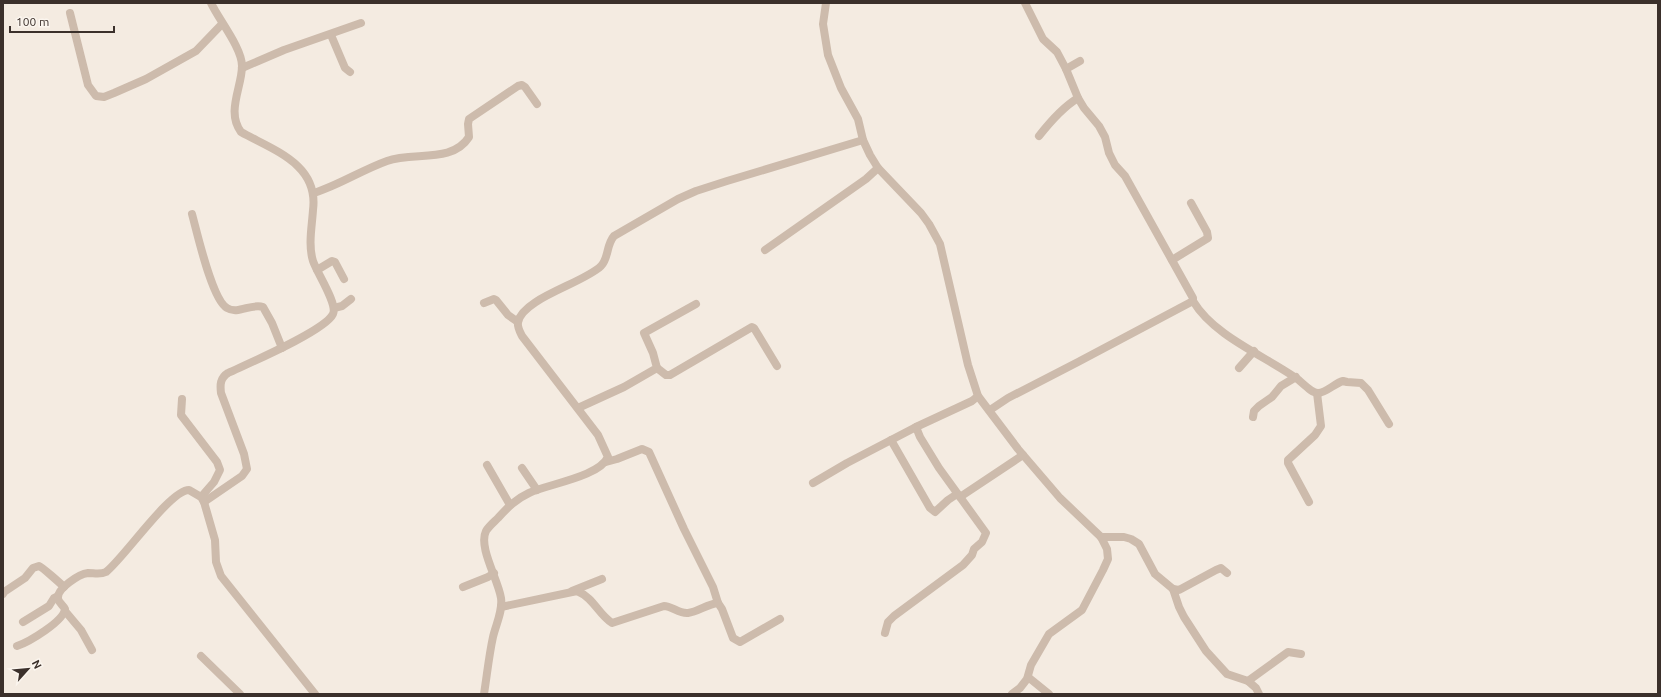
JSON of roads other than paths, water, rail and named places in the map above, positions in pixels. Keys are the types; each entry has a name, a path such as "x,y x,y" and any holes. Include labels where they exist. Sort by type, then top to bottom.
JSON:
{"street":[{"path":"203,499 242,476 247,469 244,454 221,393 220,386 222,378 228,373 308,334 332,316 334,308 317,270 311,252 314,193 306,176 295,164 275,149 241,132 238,128 236,124 235,102 242,68 241,57 211,3"},
{"path":"826,3 823,24 828,55 841,88 858,119 863,140 878,168 913,204 929,224 940,244 968,365 978,396 1023,455 1060,498 1101,538 1107,549 1108,558 1095,587 1082,610 1049,634 1031,666 1028,677 1020,688 1012,694"},
{"path":"1025,3 1043,39 1057,52 1078,98 1102,131 1109,153 1125,176 1193,298 1199,312 1254,351 1296,377 1317,393 1321,426 1315,435 1288,460 1288,463 1309,502"},
{"path":"70,13 88,85 96,96 104,96 114,93 178,62 196,51 222,24"},
{"path":"242,68 284,50 361,23"},
{"path":"330,35 345,68 350,72"},
{"path":"1066,69 1080,61"},
{"path":"314,193 388,160 445,154 457,150 469,137 469,120 518,86 522,85 525,87 537,104"},
{"path":"1039,136 1061,111 1078,98"},
{"path":"606,462 608,457 607,452 598,435 522,336 519,330 518,322 524,312 530,306 552,293 584,278 603,264 608,245 614,236 678,200 727,180 863,140"},
{"path":"765,250 866,179 878,168"},
{"path":"1172,260 1208,238 1207,232 1191,203"},
{"path":"192,214 203,257 217,297 227,309 232,310 258,305 263,307 272,323 282,348"},
{"path":"317,270 327,263 335,262 344,279"},
{"path":"334,308 342,306 351,299"},
{"path":"484,302 496,300 508,315 518,322"},
{"path":"990,410 997,404 1193,301"},
{"path":"696,304 644,333 653,352 657,368 666,375 670,375 752,327 776,366"},
{"path":"1239,368 1254,351"},
{"path":"578,408 631,383 657,368"},
{"path":"1252,417 1254,411 1272,397 1281,386 1296,377"},
{"path":"1317,393 1343,381 1361,383 1368,390 1389,424"},
{"path":"813,483 848,462 916,427 972,401 978,396"},
{"path":"182,399 181,415 217,462 220,470 203,499"},
{"path":"885,633 891,618 963,565 972,555 974,549 984,538 986,533 932,458 916,427"},
{"path":"891,440 930,508 935,512 948,500 959,495 1023,455"},
{"path":"484,694 493,636 501,607 500,589 484,545 485,535 489,527 510,505 517,500 537,490 565,482 589,472 606,462 617,460 642,449 649,452 713,587 733,638 740,642 780,619"},
{"path":"487,465 510,505"},
{"path":"522,468 537,490"},
{"path":"23,622 49,606 64,587 85,574 103,574 109,570 161,510 183,491 189,490 203,499 215,540 216,562 221,576 315,694"},
{"path":"1101,538 1124,537 1139,544 1155,574 1173,589 1179,590 1221,568 1228,573"},
{"path":"3,594 25,578 33,568 39,566 44,568 51,577 64,587"},
{"path":"463,587 494,573"},
{"path":"501,607 519,602 552,598 602,579"},
{"path":"1173,589 1184,617 1206,651 1226,674 1248,682 1256,688 1259,694"},
{"path":"571,592 577,591 588,597 612,623 664,606 672,607 687,613 718,603"},
{"path":"58,596 58,599 81,630 92,650"},
{"path":"18,646 56,622 66,611"},
{"path":"1248,682 1288,652 1301,654"},
{"path":"201,656 240,694"},
{"path":"1028,677 1049,694"}]}
